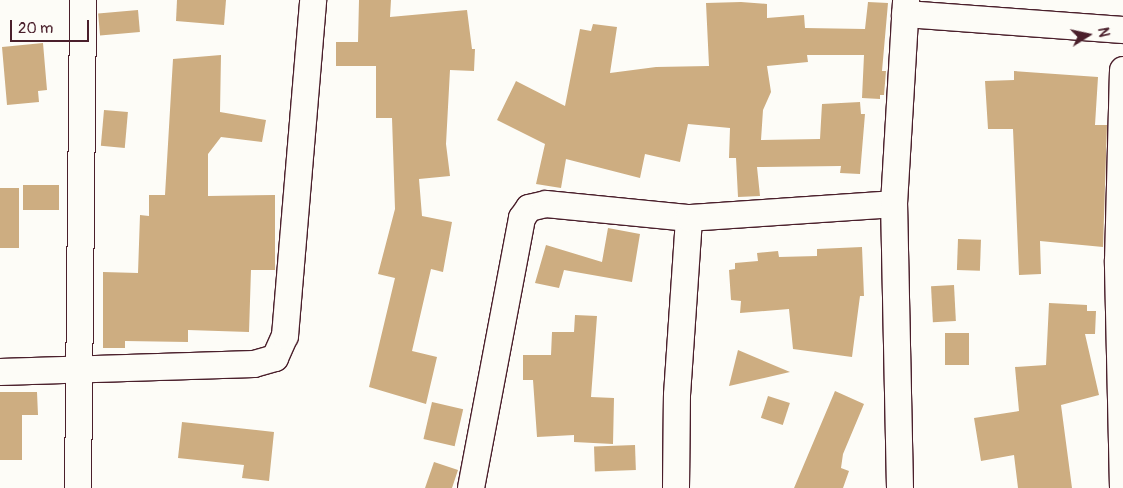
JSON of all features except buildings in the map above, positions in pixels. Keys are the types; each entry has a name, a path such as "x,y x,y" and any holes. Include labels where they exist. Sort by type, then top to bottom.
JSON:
{"street":[{"path":"78,488 83,0"},
{"path":"0,372 254,364 275,358 285,336 313,0"},
{"path":"900,488 894,204 906,7 1123,30"},
{"path":"1122,488 1118,261 1123,70"},
{"path":"470,488 522,218 529,208 546,204 689,218 894,204"},
{"path":"676,488 677,395 689,218"}]}
